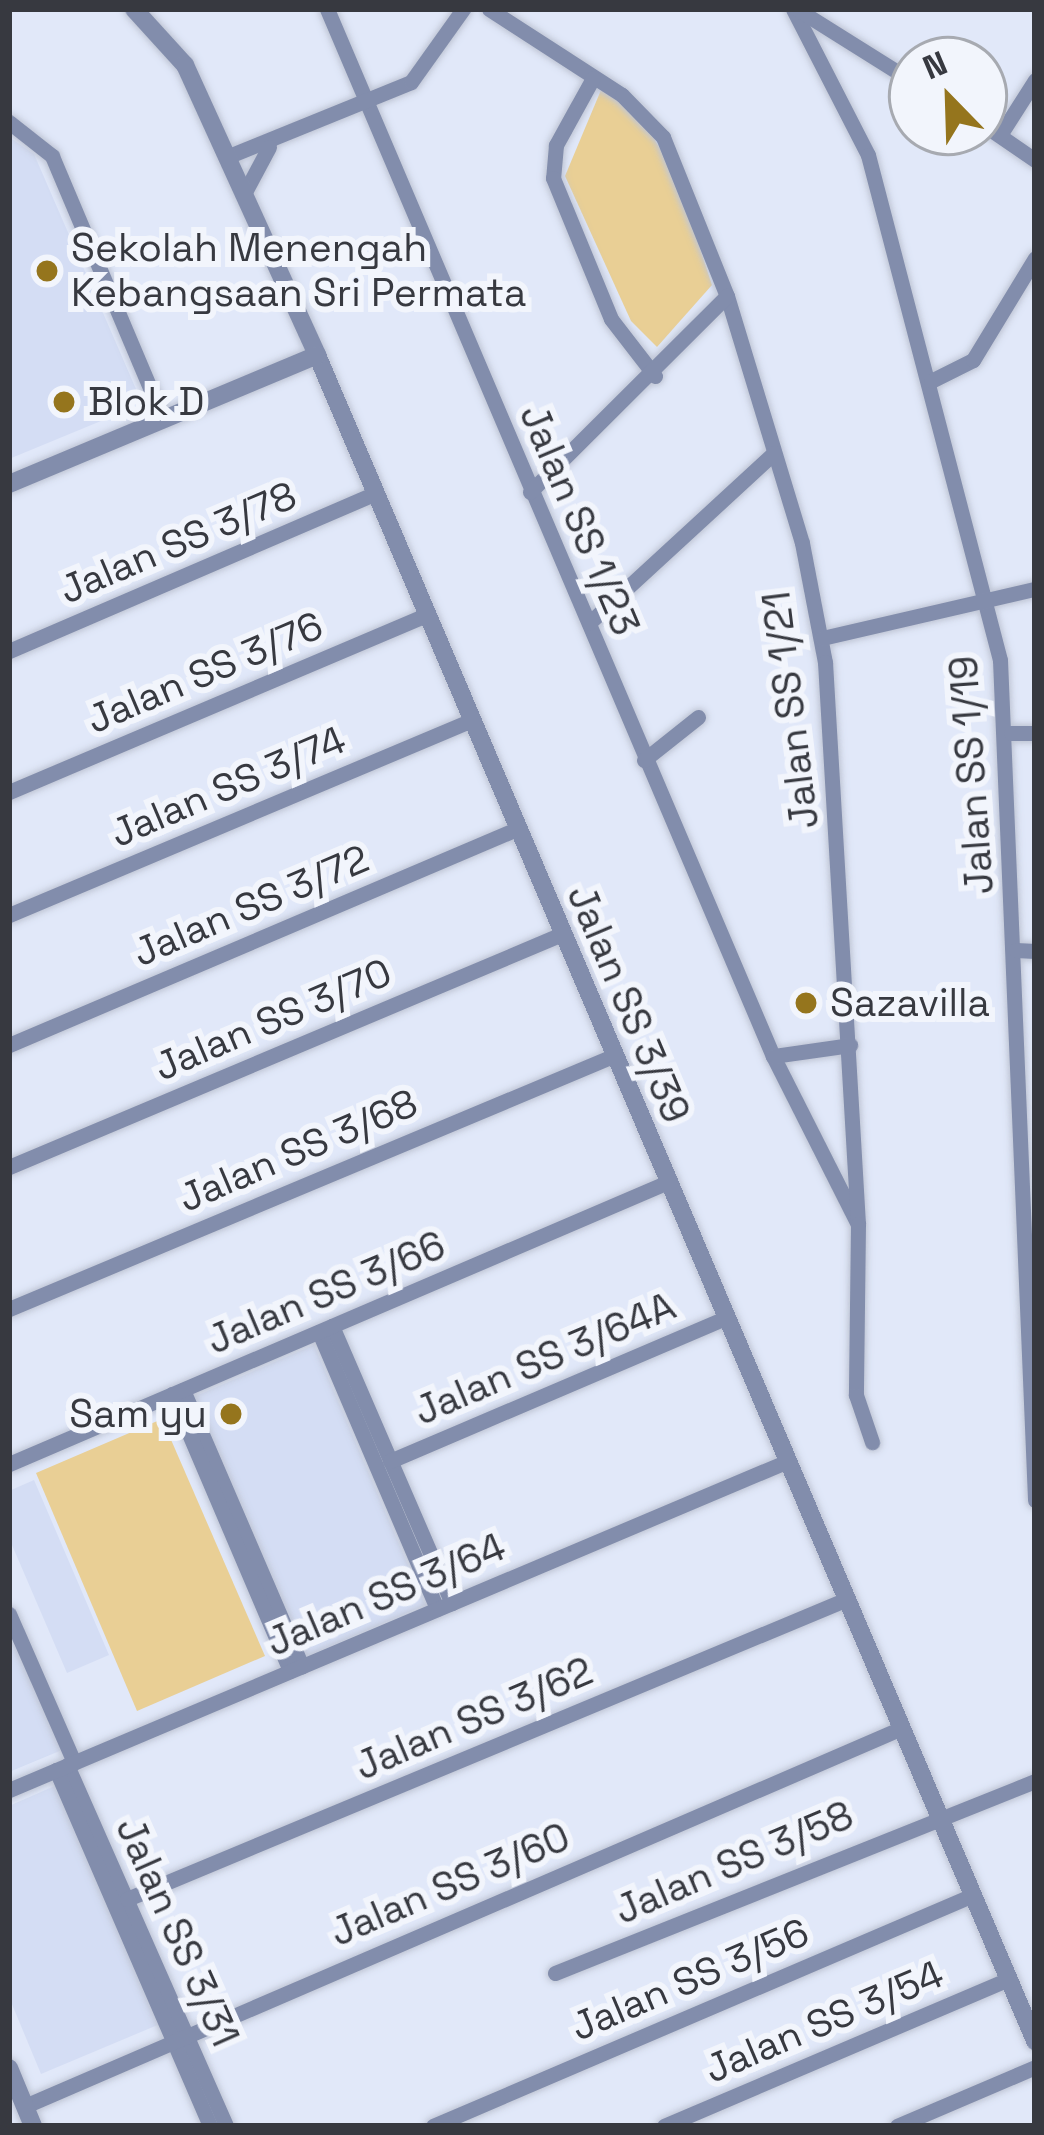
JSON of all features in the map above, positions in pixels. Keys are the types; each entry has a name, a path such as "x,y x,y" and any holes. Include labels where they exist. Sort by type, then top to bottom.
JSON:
{"street":[{"name":"Jalan SS 3/39","path":"134,9 185,65 245,192 1035,2041"},
{"name":"Jalan SS 1/23","path":"327,9 773,1056 857,1224"},
{"path":"229,156 411,82 463,9"},
{"name":"Jalan SS 1/21","path":"489,9 593,78 663,137 727,296 775,453 822,638 850,1045 857,1224 856,1395 872,1442"},
{"path":"795,9 888,65"},
{"name":"Jalan SS 1/19","path":"795,9 868,155 989,595 1011,733 1016,950 1027,1018 1035,1500"},
{"path":"593,78 556,145 553,178 611,319 655,376"},
{"path":"1008,122 1035,80"},
{"path":"9,122 52,156 163,419"},
{"path":"245,192 255,160 292,134"},
{"path":"1008,141 1035,160"},
{"path":"932,381 973,360 1035,258"},
{"path":"530,492 655,376 727,296"},
{"path":"9,484 317,355"},
{"path":"589,623 775,453"},
{"name":"Jalan SS 3/78","path":"9,651 372,495"},
{"path":"822,638 989,595 1035,589"},
{"name":"Jalan SS 3/76","path":"9,792 426,615"},
{"path":"644,760 698,717"},
{"name":"Jalan SS 3/74","path":"9,915 472,720"},
{"path":"1011,733 1035,734"},
{"name":"Jalan SS 3/72","path":"9,1045 519,828"},
{"name":"Jalan SS 3/70","path":"9,1167 562,934"},
{"path":"1016,950 1035,951"},
{"path":"773,1056 850,1045"},
{"name":"Jalan SS 3/68","path":"9,1309 613,1055"},
{"name":"Jalan SS 3/66","path":"9,1465 668,1182"},
{"name":"Jalan SS 3/64A","path":"389,1461 727,1317"},
{"path":"326,1329 389,1461 444,1606"},
{"path":"326,1329 444,1606"},
{"path":"178,1392 296,1668"},
{"name":"Jalan SS 3/64","path":"9,1790 788,1461"},
{"name":"Jalan SS 3/62","path":"127,1899 847,1599"},
{"path":"9,1613 66,1765"},
{"name":"Jalan SS 3/60","path":"17,2109 902,1728"},
{"name":"Jalan SS 3/31","path":"66,1765 127,1899 210,2126"},
{"name":"Jalan SS 3/31","path":"66,1765 178,2036 226,2126"},
{"name":"Jalan SS 3/58","path":"555,1973 938,1814 1035,1781"},
{"name":"Jalan SS 3/56","path":"433,2126 973,1895"},
{"name":"Jalan SS 3/54","path":"664,2126 1009,1979"},
{"path":"897,2126 1035,2067"},
{"path":"9,2068 17,2109 34,2126"}],"shaded area":[{"path":"601,90 640,115 676,176 712,285 657,347 631,321 565,176"},
{"name":"Sekolah Menengah Kebangsaan Sri Permata","path":"9,137 34,154 136,389 130,409 9,459"},
{"path":"314,1345 425,1605 303,1658 191,1398"},
{"path":"162,1419 265,1656 137,1711 36,1473"},
{"path":"34,1480 109,1655 67,1673 9,1538 9,1491"},
{"path":"9,1627 62,1750 9,1772"},
{"path":"59,1784 160,2024 41,2074 9,1997 9,1806"}],"place":[{"name":"Sekolah Menengah Kebangsaan Sri Permata","path":"47,271"},
{"name":"Blok D","path":"64,402"},
{"name":"Sazavilla","path":"806,1003"},
{"name":"Sam yu","path":"231,1414"}]}
